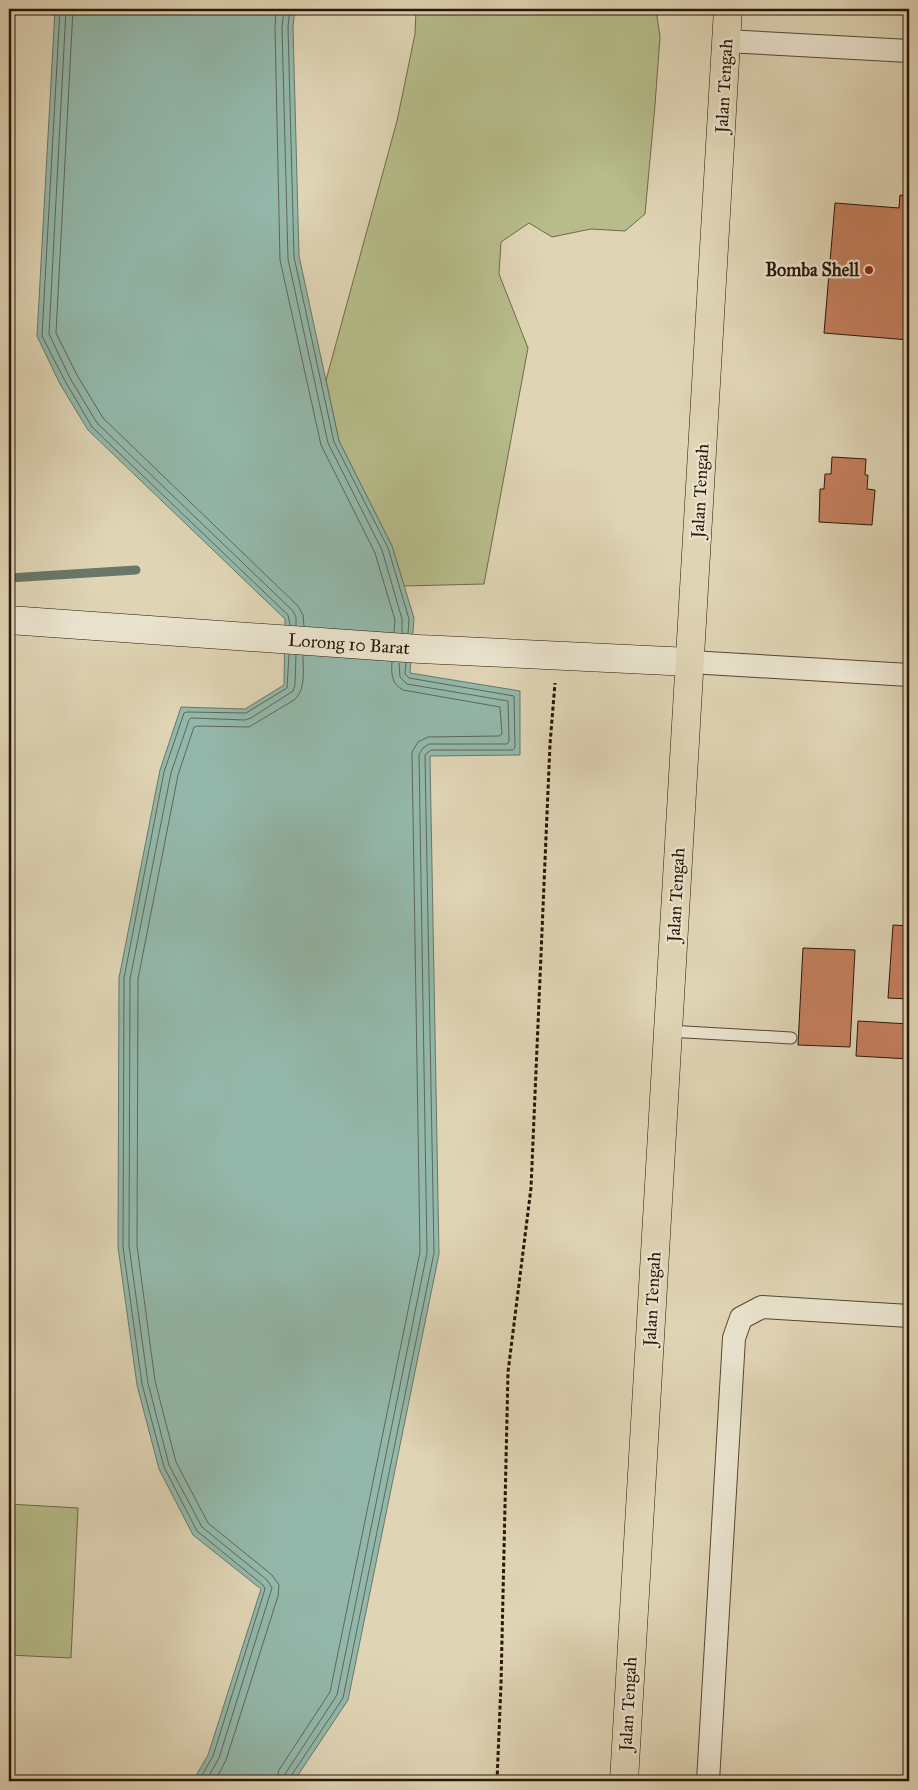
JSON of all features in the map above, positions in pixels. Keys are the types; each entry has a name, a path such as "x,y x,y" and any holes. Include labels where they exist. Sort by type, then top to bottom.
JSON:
{"main road":[{"name":"Jalan Tengah","path":"624,1781 728,9"}],"street":[{"path":"726,41 909,51"},
{"name":"Lorong 10 Barat","path":"9,620 420,649 690,662"},
{"path":"690,662 909,675"},
{"path":"708,1781 734,1338 742,1318 762,1307 909,1316"}],"lane":[{"path":"668,1031 791,1038"}],"path":[{"path":"497,1781 508,1372 530,1188 550,744 558,655"}],"green space":[{"path":"416,9 656,9 660,37 645,214 625,231 591,229 552,237 529,223 501,242 499,274 528,348 484,584 404,586 392,546 339,441 326,380 397,121 415,34"},
{"path":"9,1504 78,1508 71,1658 9,1655"}],"water":[{"path":"55,9 295,9 293,27 299,256 339,441 392,546 414,618 410,673 520,691 520,755 430,756 439,1254 348,1700 294,1781 193,1781 208,1755 261,1589 193,1535 159,1469 137,1385 118,1247 119,978 160,770 181,707 245,709 284,685 285,619 88,430 60,384 37,336"}],"building":[{"name":"Bomba Shell","path":"900,195 909,196 909,340 824,333 835,203 899,208"},
{"path":"908,418 909,457 905,457"},
{"path":"832,457 866,459 865,475 868,475 867,489 875,490 872,525 819,522 820,489 824,489 825,474 831,474"},
{"path":"907,477 909,477 909,510 904,509"},
{"path":"893,925 909,926 909,999 888,998"},
{"path":"803,948 855,950 850,1047 798,1045"},
{"path":"858,1021 909,1024 909,1059 856,1056"}],"waterway":[{"path":"9,578 136,570"}],"place":[{"name":"Bomba Shell","path":"869,270"}]}
